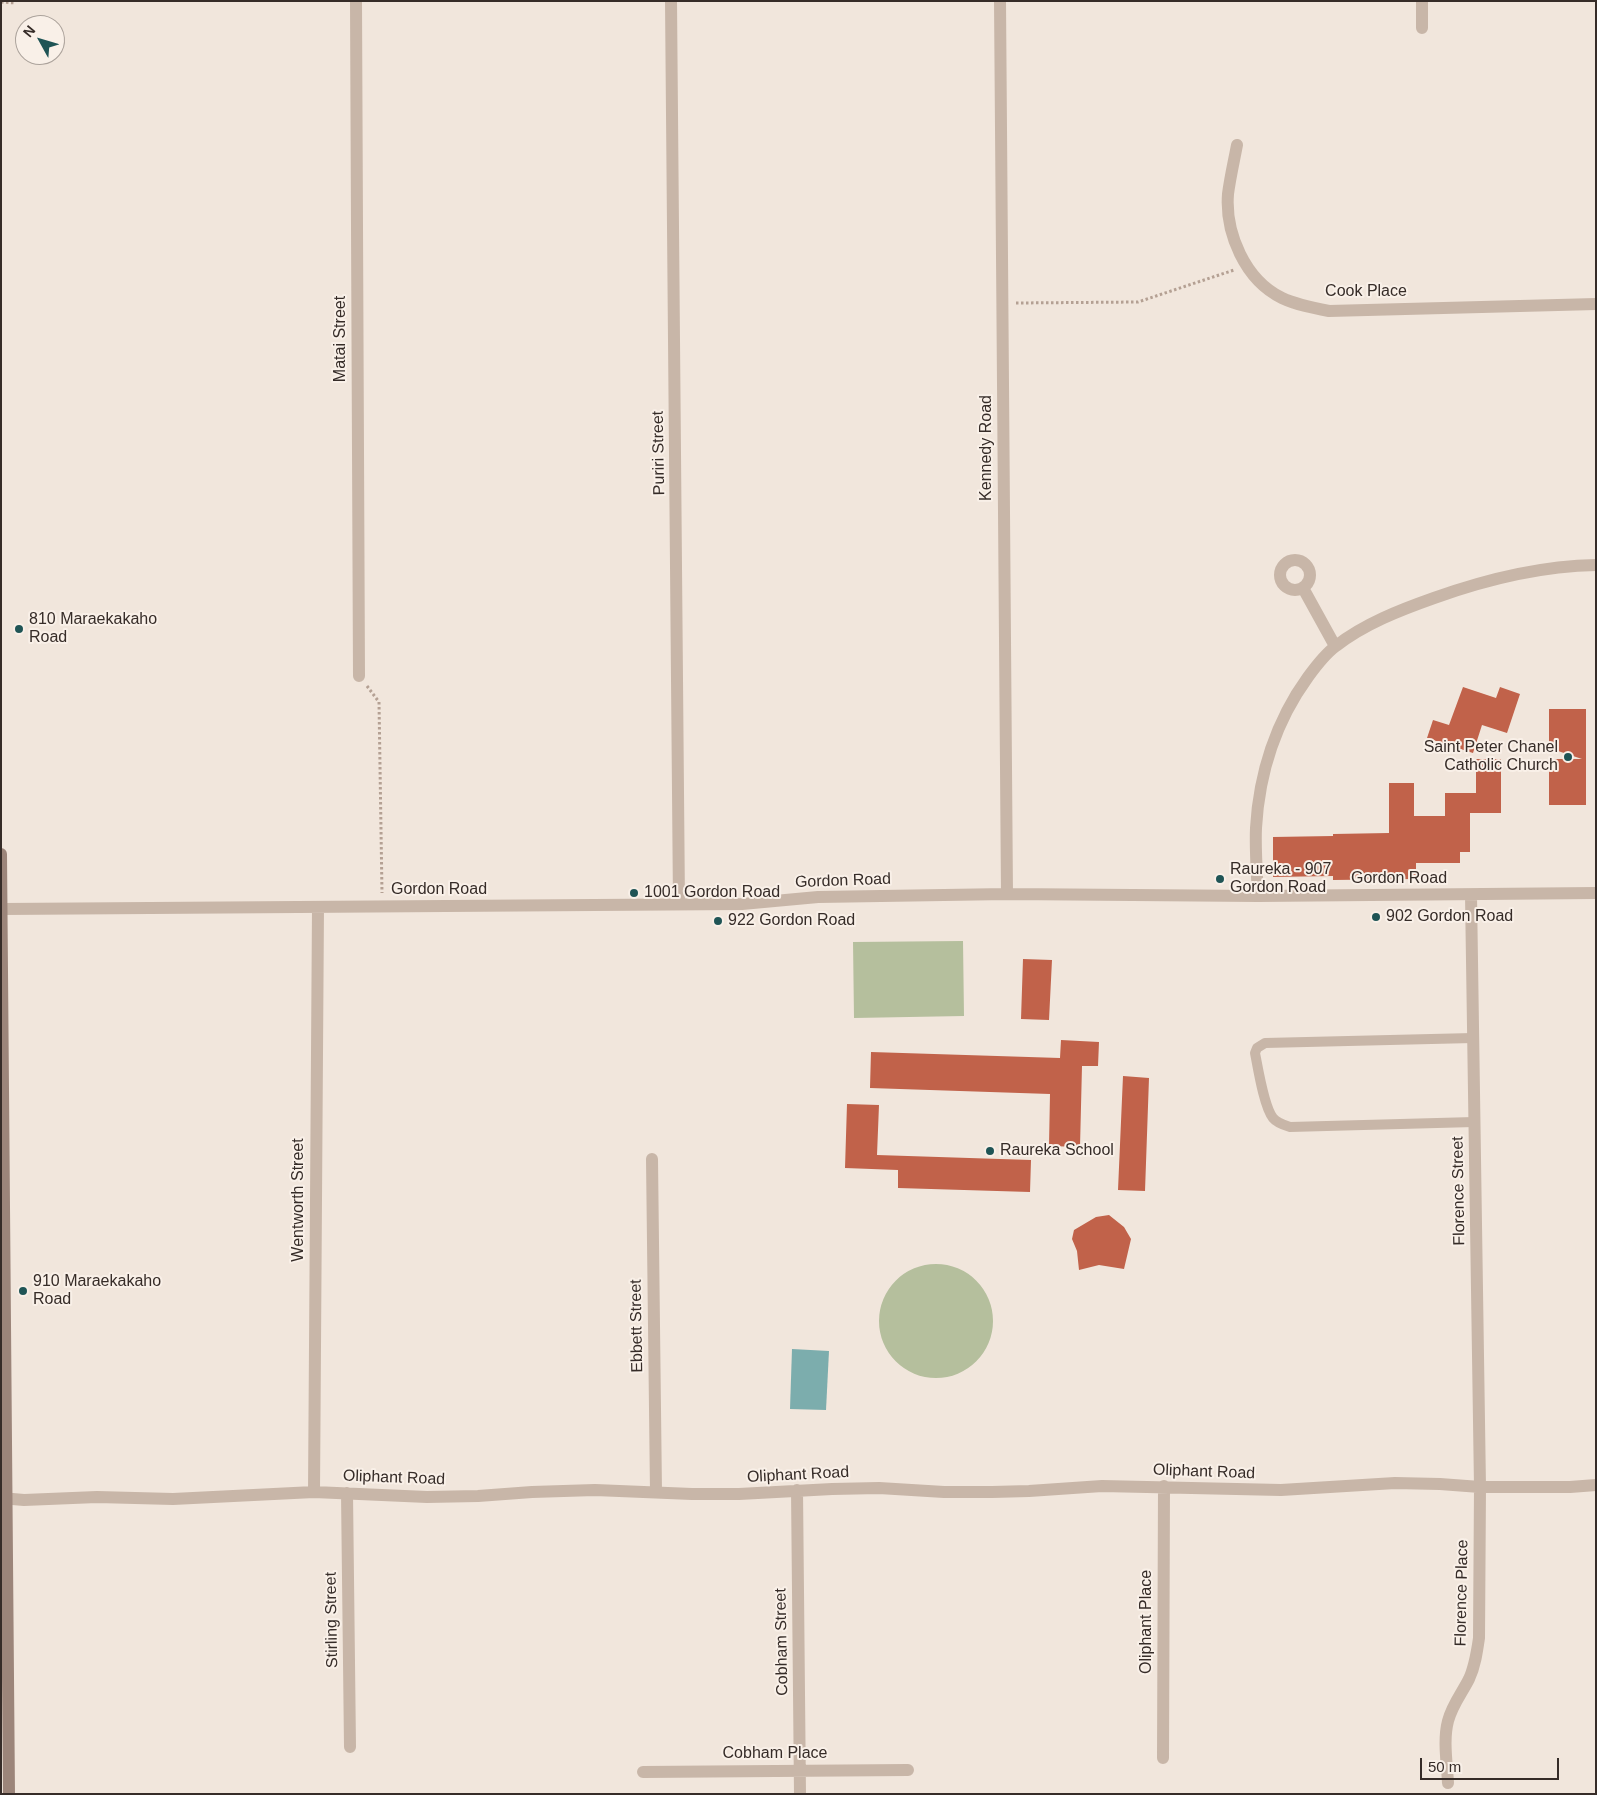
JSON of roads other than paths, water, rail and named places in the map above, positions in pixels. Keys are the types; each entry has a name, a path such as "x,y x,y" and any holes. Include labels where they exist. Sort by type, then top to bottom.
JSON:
{"main road":[{"path":"1,854 4,1498 9,1794"}],"street":[{"name":"Matai Street","path":"356,1 358,676"},
{"name":"Puriri Street","path":"671,1 679,904"},
{"name":"Kennedy Road","path":"1000,1 1007,894"},
{"path":"1422,1 1422,28"},
{"name":"Cook Place","path":"1237,145 1228,194 1228,216 1238,250 1255,276 1279,296 1297,304 1329,311 1596,304"},
{"path":"1258,896 1257,820 1260,792 1272,744 1293,696 1322,658 1335,646 1356,632 1391,615 1456,590 1526,571 1596,565"},
{"path":"1302,588 1335,646"},
{"name":"Gordon Road","path":"2,909 742,904 818,897 1007,894 1258,896 1596,893"},
{"name":"Florence Street","path":"1471,895 1480,1487"},
{"name":"Wentworth Street","path":"314,1492 318,907"},
{"name":"Ebbett Street","path":"652,1159 656,1492"},
{"name":"Oliphant Road","path":"4,1498 24,1500 97,1497 173,1499 314,1492 478,1496 595,1490 739,1494 797,1490 879,1488 944,1492 1029,1492 1102,1486 1281,1490 1395,1483 1480,1487 1596,1485"},
{"name":"Oliphant Place","path":"1164,1486 1164,1758"},
{"name":"Florence Place","path":"1448,1783 1445,1742 1448,1721 1456,1699 1469,1680 1476,1659 1479,1638 1480,1487"},
{"name":"Cobham Street","path":"797,1490 800,1794"},
{"name":"Stirling Street","path":"347,1493 350,1747"},
{"name":"Cobham Place","path":"643,1772 908,1770"}],"lane":[{"path":"1473,1038 1265,1043 1257,1048 1255,1053 1269,1112 1272,1117 1290,1127 1474,1122"}],"water":[{"path":"792,1349 829,1351 826,1410 790,1409"}],"place":[{"name":"810 Maraekakaho Road","path":"19,629"},
{"name":"Saint Peter Chanel Catholic Church","path":"1568,757"},
{"name":"Raureka - 907 Gordon Road","path":"1220,879"},
{"name":"1001 Gordon Road","path":"634,893"},
{"name":"902 Gordon Road","path":"1376,917"},
{"name":"922 Gordon Road","path":"718,921"},
{"name":"Raureka School","path":"990,1151"},
{"name":"910 Maraekakaho Road","path":"23,1291"}]}
